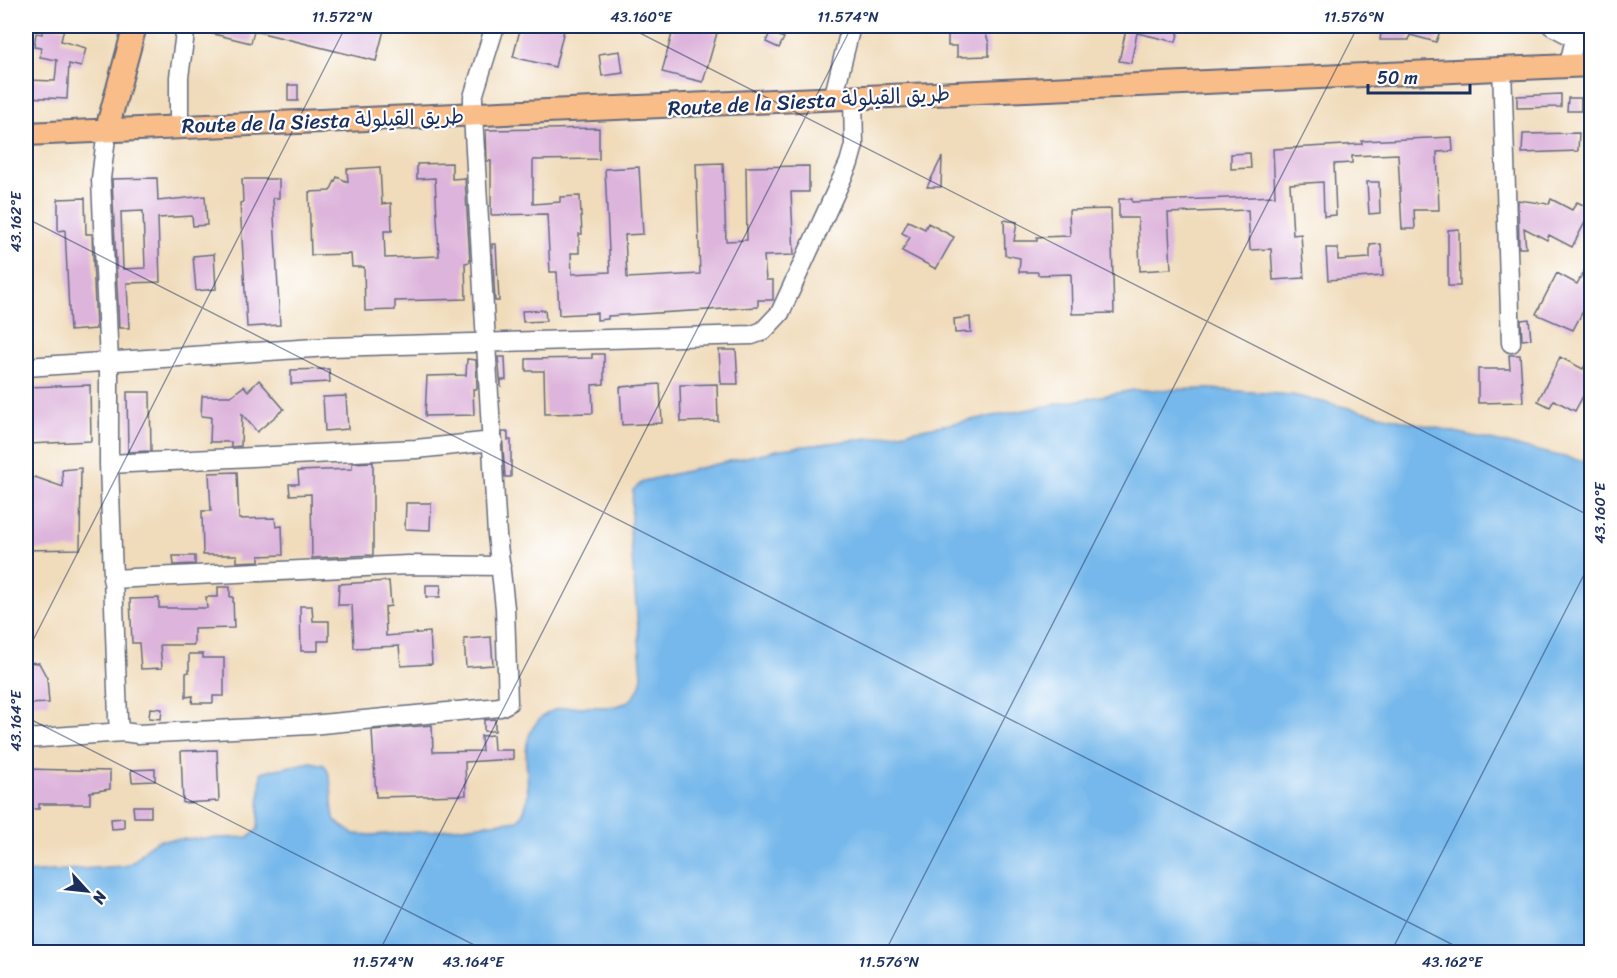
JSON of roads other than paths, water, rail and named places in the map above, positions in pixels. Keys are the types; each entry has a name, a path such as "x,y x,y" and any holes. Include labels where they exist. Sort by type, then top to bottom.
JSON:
{"main road":[{"path":"107,129 135,26"},
{"name":"Route de la Siesta طريق القيلولة","path":"26,134 1592,64"}],"street":[{"path":"179,126 179,77 186,26"},
{"path":"26,739 123,732 138,734 311,725 504,705 510,697 497,535 473,115 473,98 495,26"},
{"path":"26,367 329,347 741,337 763,330 780,313 849,163 854,145 843,99 851,26"},
{"path":"1552,26 1576,32 1569,64"},
{"path":"1502,67 1510,343"},
{"path":"107,129 101,179 109,363 112,579 118,718 123,732"},
{"path":"109,464 404,449 493,441"},
{"path":"112,579 408,565 501,566"}],"water":[{"path":"1210,389 1292,395 1591,463 1591,952 26,952 26,873 124,866 134,861 150,845 160,840 249,837 258,829 261,772 311,762 324,765 330,777 335,821 354,834 431,831 518,820 525,809 528,796 527,741 532,729 542,717 555,710 570,707 615,706 627,702 637,692 642,676 630,532 633,490 644,481 781,449 878,437 1134,390"}]}
